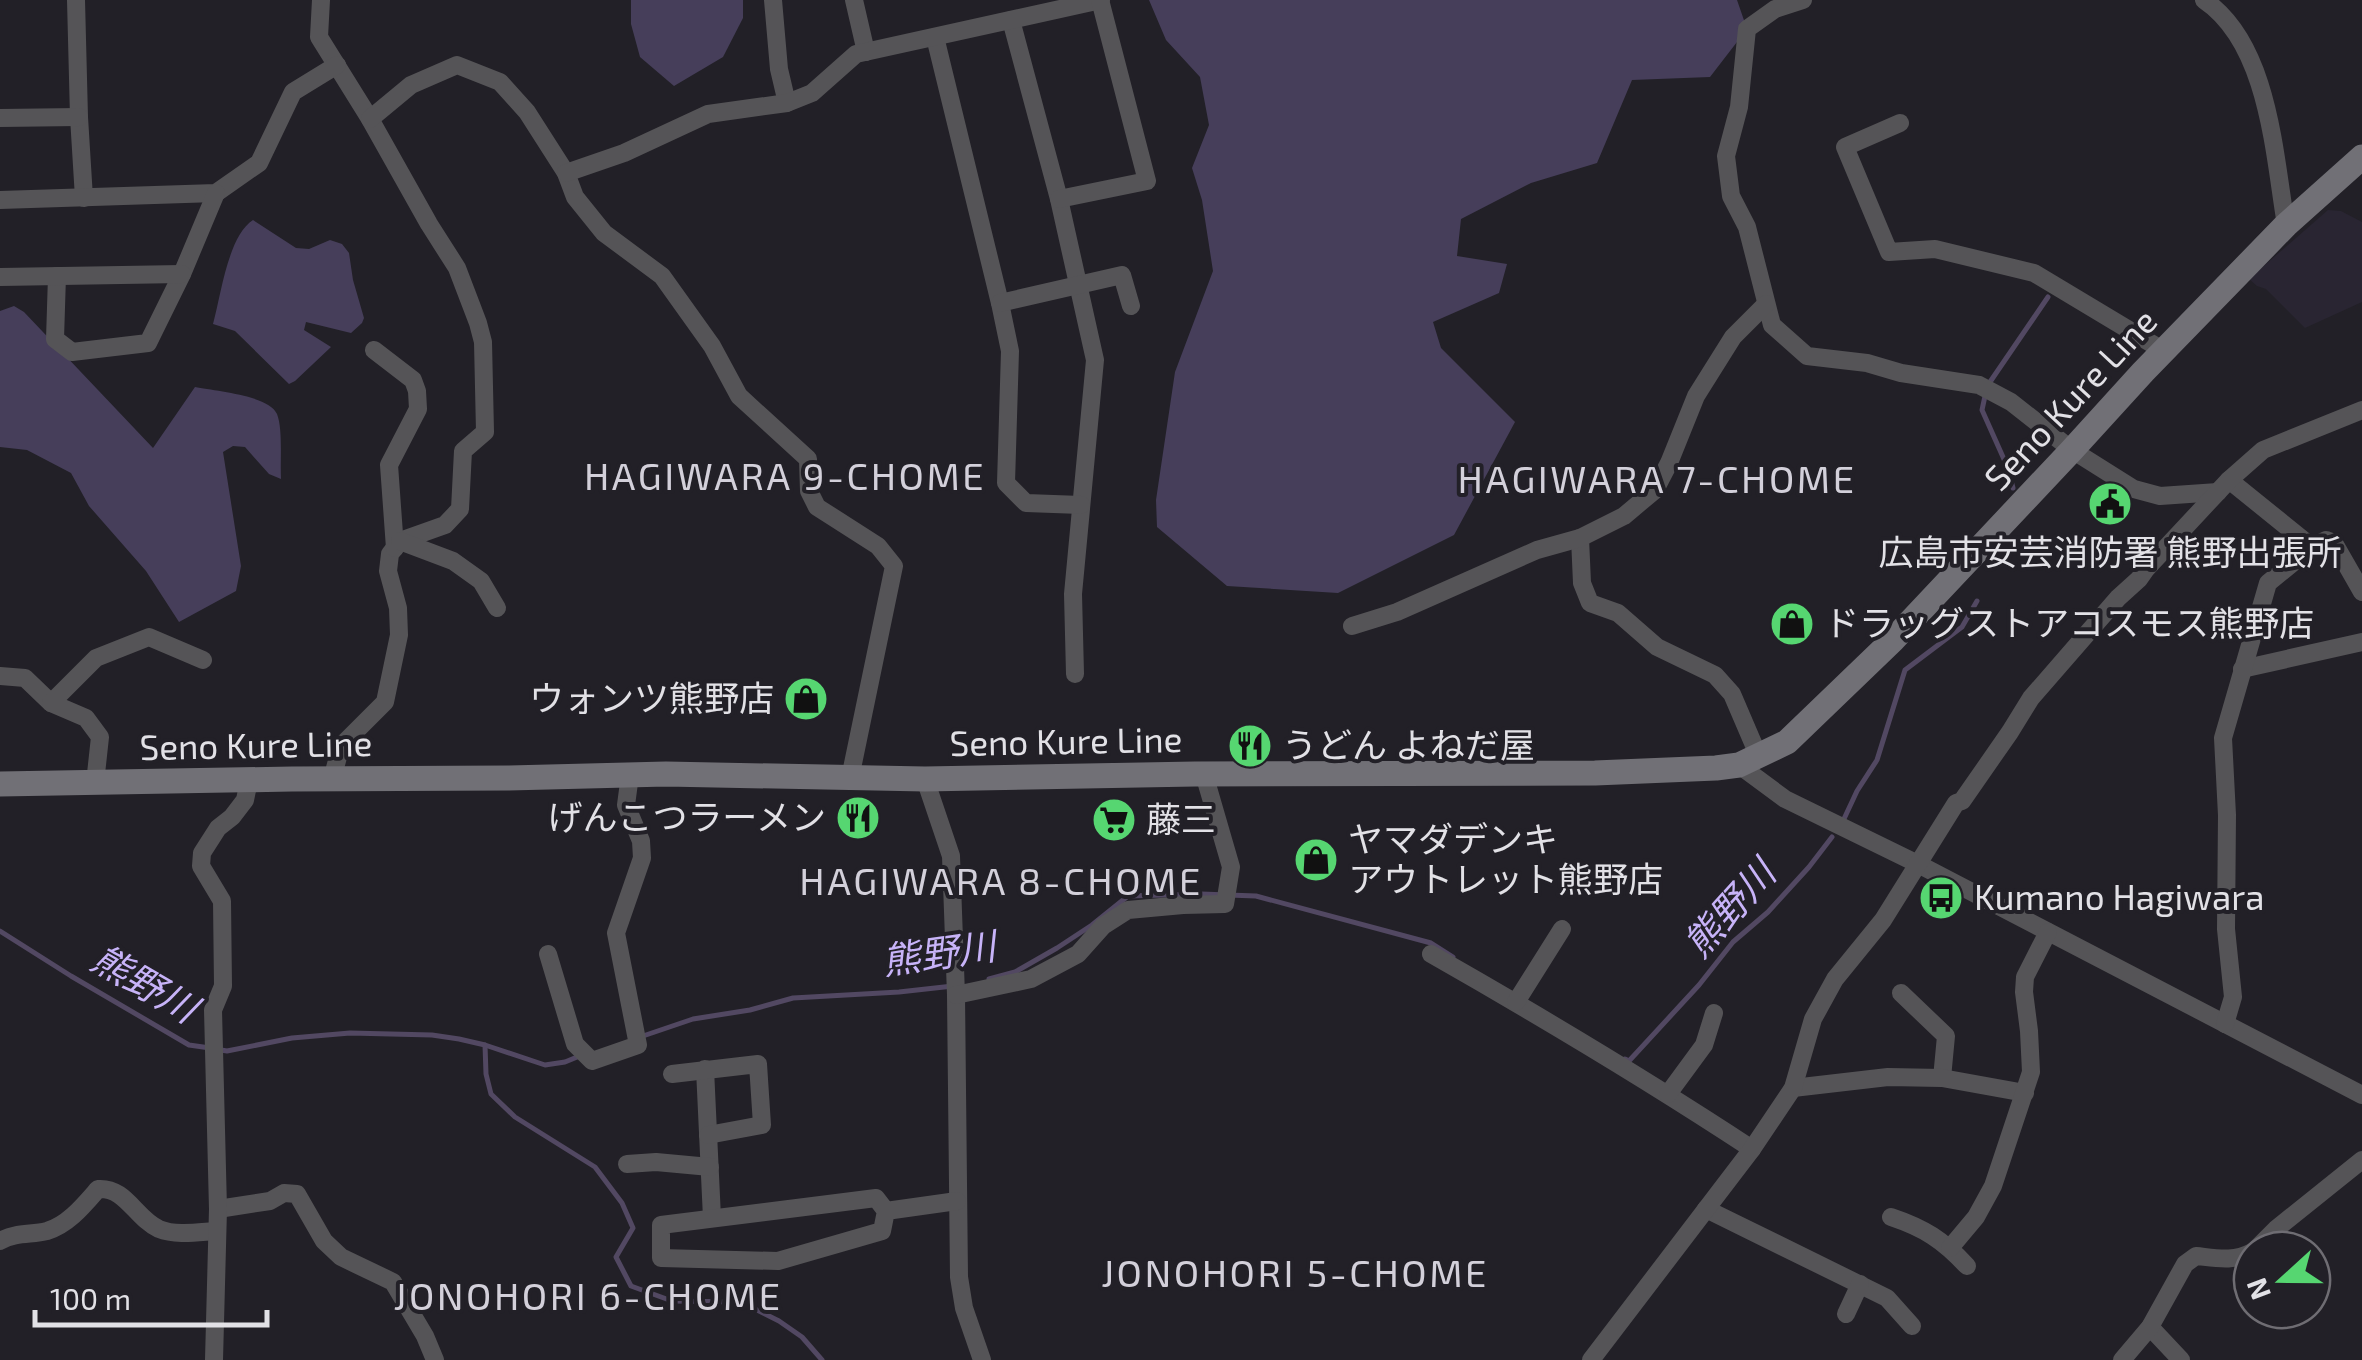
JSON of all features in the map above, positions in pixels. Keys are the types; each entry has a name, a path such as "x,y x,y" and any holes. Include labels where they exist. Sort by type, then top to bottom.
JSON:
{"main road":[{"name":"Seno Kure Line","path":"0,784 630,774 926,779 1595,773 1716,768 1749,761 1787,742 1893,640 2164,350 2286,225 2362,158"}],"street":[{"path":"76,0 84,198"},
{"path":"321,0 319,38 457,268 483,342 486,432 464,451 460,509 445,525 398,544 390,554 388,570 398,608 398,635 385,702 340,746 332,780"},
{"path":"773,0 779,68 787,103"},
{"path":"854,0 866,52"},
{"path":"566,173 624,153 708,114 787,103 812,94 856,54 1100,0 1146,181 1059,199"},
{"path":"1803,0 1776,4 1747,29 1739,107 1726,156 1732,196 1747,228 1772,325 1807,356 1867,363 1901,373 1980,385 2011,402 2072,450 2134,489 2160,496 2223,486 2312,548"},
{"path":"2204,0 2220,11 2244,46 2257,76 2270,126 2286,225"},
{"path":"1011,20 1059,199 1094,360 1072,594 1075,674"},
{"path":"935,36 1010,351 1006,483 1026,503 1081,505"},
{"path":"57,276 56,339 72,352 148,343 216,193 259,163 292,92 337,64"},
{"path":"370,118 411,85 457,65 500,82 527,112 566,173 574,197 604,234 662,276 712,346 739,396 808,459 809,492 817,507 878,546 894,566 850,778"},
{"path":"0,118 79,117"},
{"path":"1900,123 1845,147 1888,252 1935,248 2034,272 2164,350"},
{"path":"0,200 216,193"},
{"path":"0,277 182,274"},
{"path":"1000,303 1122,275 1131,306"},
{"path":"1352,626 1397,612 1538,550 1580,538 1624,516 1655,490 1696,396 1732,338 1766,304"},
{"path":"374,350 413,380 417,390 418,410 389,466 398,544"},
{"path":"1591,1360 1794,1088 1813,1019 1835,979 1883,920 1956,803 1962,801 2031,698 2223,486 2263,450 2362,410"},
{"path":"1580,538 1582,583 1590,603 1618,612 1657,647 1715,675 1732,694 1749,761 1785,800 1918,864 2224,1024 2358,1087"},
{"path":"2224,1024 2232,997 2226,928 2227,815 2222,738 2268,583 2326,540 2334,543 2362,592"},
{"path":"398,544 453,562 480,581 497,608"},
{"path":"51,703 96,658 148,637 203,660"},
{"path":"2242,669 2362,642"},
{"path":"0,676 25,678 51,703 86,718 100,737 94,783"},
{"path":"548,954 575,1044 592,1061 638,1046 616,933 642,858 640,841 626,806 630,774"},
{"path":"956,995 1031,978 1078,954 1103,926 1128,910 1225,904 1232,868 1204,774"},
{"path":"926,779 951,856 959,1277 964,1308 982,1360"},
{"path":"214,1360 218,1209 214,1010 223,986 222,901 201,866 202,854 218,828 245,800 249,780"},
{"path":"1516,1002 1562,929"},
{"path":"1950,1248 1976,1217 1993,1186 2032,1072 2025,977 2048,932"},
{"path":"1431,954 1668,1094 1752,1149"},
{"path":"1901,993 1946,1036 1942,1078"},
{"path":"1668,1094 1704,1045 1714,1013"},
{"path":"672,1074 758,1064 762,1125 708,1135"},
{"path":"705,1069 712,1218"},
{"path":"1794,1088 1888,1076 1942,1078 2024,1092"},
{"path":"2275,1230 2362,1160"},
{"path":"627,1164 656,1162 710,1167"},
{"path":"0,1241 25,1232 47,1231 76,1213 98,1190 110,1188 160,1229 180,1233 217,1230"},
{"path":"218,1209 270,1201 284,1193 297,1194 324,1241 341,1257 394,1282 435,1360"},
{"path":"876,1198 886,1211 882,1230 778,1261 662,1258 661,1225 876,1198"},
{"path":"886,1211 957,1201"},
{"path":"1706,1208 1887,1298 1912,1326"},
{"path":"1891,1218 1915,1225 1950,1248 1966,1266"},
{"path":"2122,1360 2150,1327 2185,1264 2196,1256 2232,1259"},
{"path":"1846,1314 1860,1284"},
{"path":"2150,1327 2181,1360"}],"shaded area":[{"path":"631,0 743,0 743,18 723,57 674,86 640,57 631,24"},
{"path":"1149,0 1737,0 1747,29 1710,77 1632,80 1597,163 1531,183 1461,219 1457,256 1507,264 1499,293 1433,322 1441,348 1515,422 1454,535 1338,593 1227,586 1157,527 1156,500 1175,372 1213,271 1202,200 1192,168 1209,125 1200,77 1166,40"},
{"path":"2328,210 2341,211 2362,222 2362,302 2305,328 2266,289 2249,279"},
{"path":"253,220 296,248 309,249 330,240 342,244 349,253 364,318 351,333 306,322 304,330 331,347 289,384 235,331 213,324 231,252"},
{"path":"14,306 153,448 195,387 253,398 277,414 281,479 269,474 245,447 233,446 223,452 241,566 236,591 179,622 146,571 89,506 71,473 27,450 0,447 0,311"}],"waterway":[{"name":"熊野川","path":"1990,382 2048,297"},
{"name":"熊野川","path":"1985,396 1982,410 2013,488"},
{"name":"熊野川","path":"1843,821 1877,760 1905,670 1962,627 1977,601"},
{"name":"熊野川","path":"1625,1059 1629,1061 1733,942 1768,912 1832,837"},
{"name":"熊野川","path":"989,979 1015,972 1057,948 1128,896 1256,896 1431,943 1453,957"},
{"name":"熊野川","path":"0,931 189,1045 210,1048"},
{"name":"熊野川","path":"640,1037 693,1019 793,998 953,986"},
{"name":"熊野川","path":"221,1050 350,1033 459,1039 545,1065 582,1055"},
{"path":"485,1045 491,1094 515,1117 595,1167 622,1203 633,1228 616,1257 631,1286 672,1301 741,1302 802,1337 822,1360"}],"place":[{"name":"広島市安芸消防署 熊野出張所","path":"2110,504"},
{"name":"ドラッグストアコスモス熊野店","path":"1792,624"},
{"name":"ウォンツ熊野店","path":"806,699"},
{"name":"うどん よねだ屋","path":"1250,746"},
{"name":"げんこつラーメン","path":"858,818"},
{"name":"藤三","path":"1114,820"},
{"name":"ヤマダデンキ アウトレット熊野店","path":"1316,860"},
{"name":"Kumano Hagiwara","path":"1941,898"}],"district":[{"name":"HAGIWARA 9-CHOME","path":"785,477"},
{"name":"HAGIWARA 7-CHOME","path":"1657,480"},
{"name":"HAGIWARA 8-CHOME","path":"1001,882"},
{"name":"JONOHORI 5-CHOME","path":"1295,1274"},
{"name":"JONOHORI 6-CHOME","path":"588,1297"}]}
